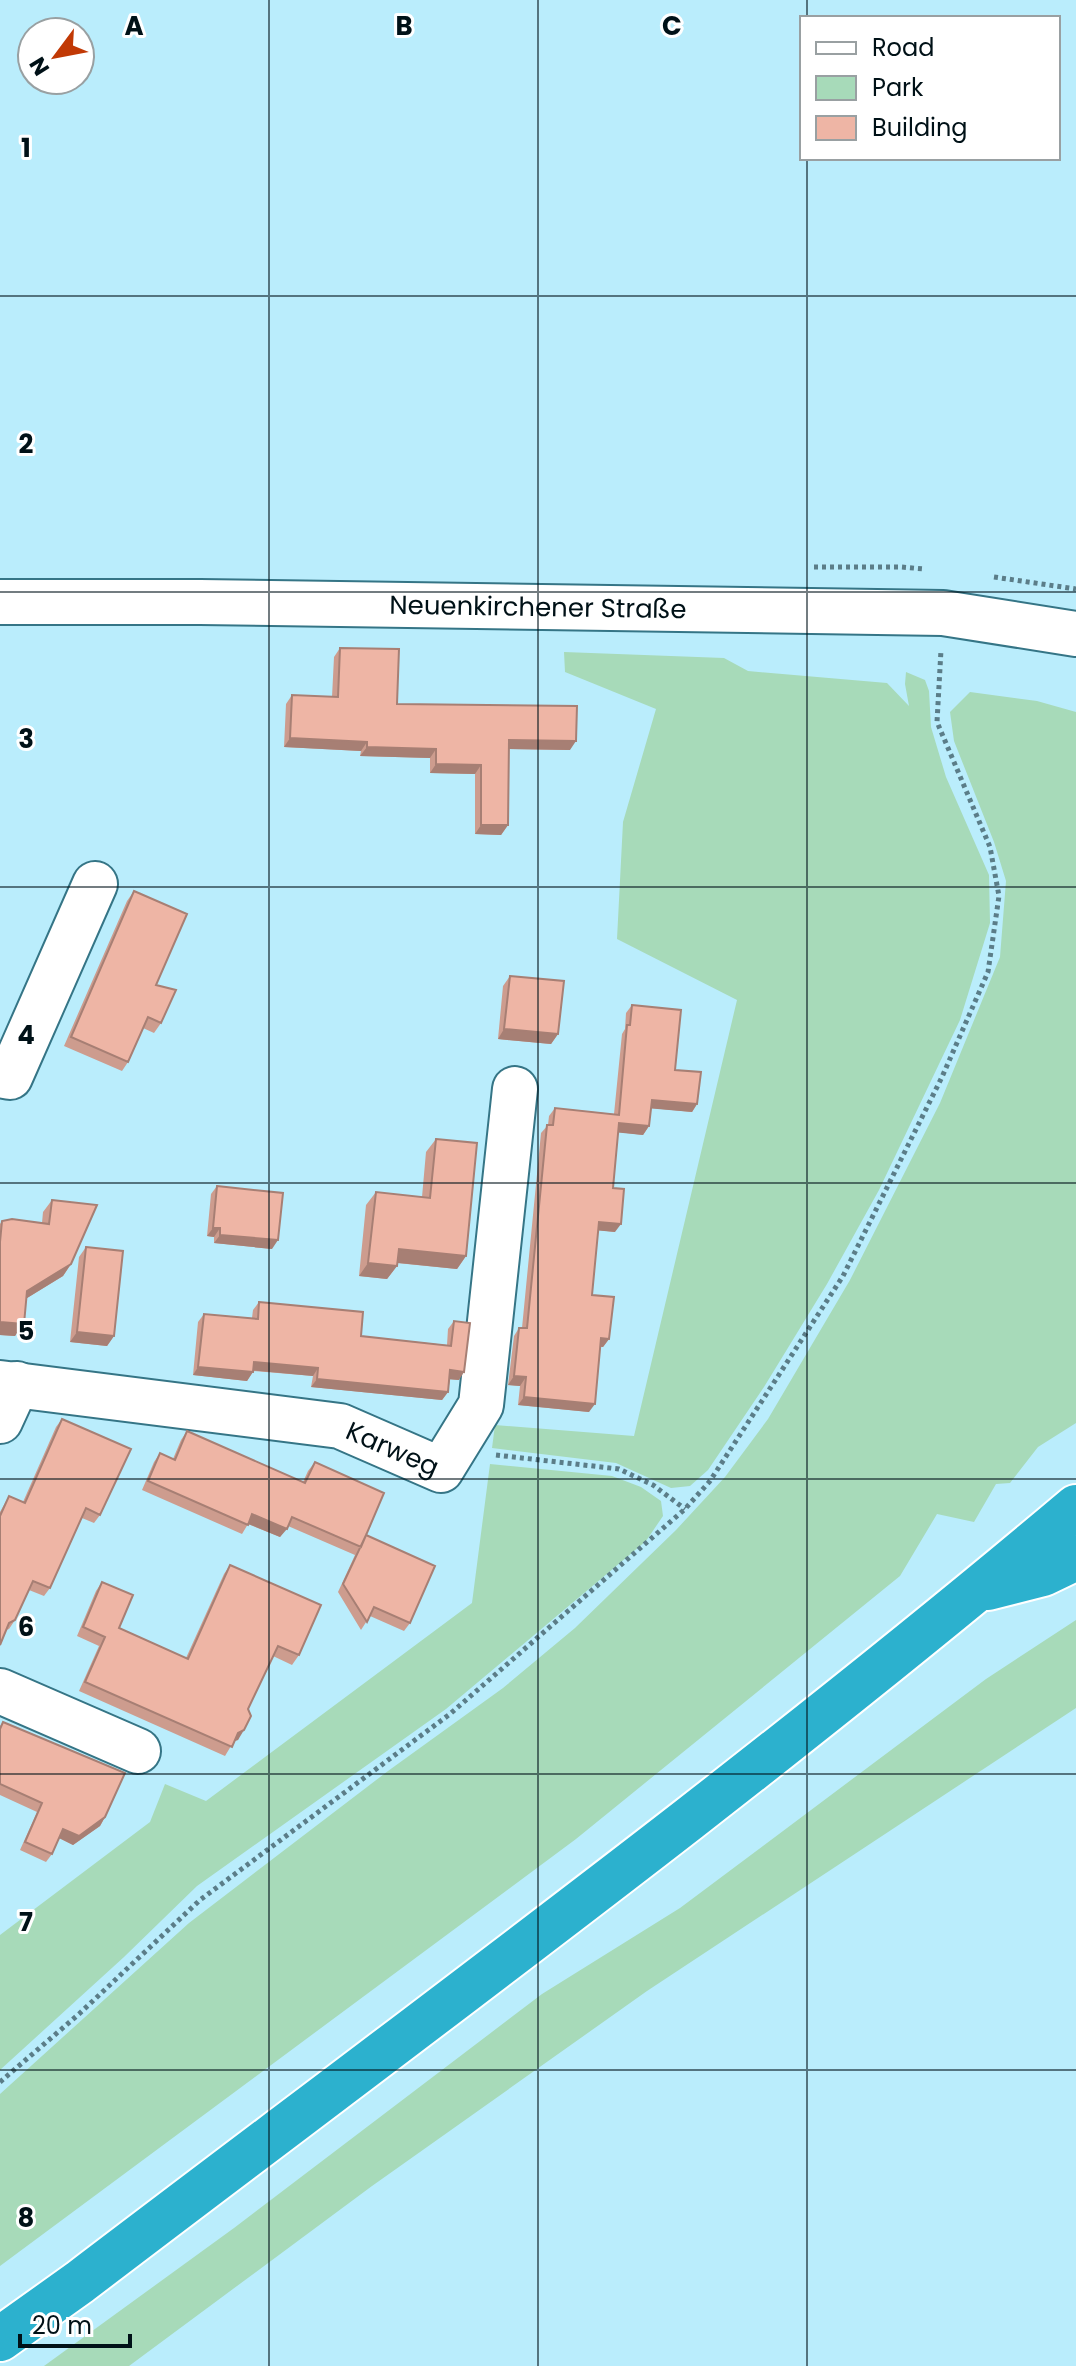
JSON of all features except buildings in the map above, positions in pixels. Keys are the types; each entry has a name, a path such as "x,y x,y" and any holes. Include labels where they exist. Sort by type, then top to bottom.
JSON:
{"highway":[{"path":"0,2339 80,2282 624,1869 978,1590 1076,1507"},
{"path":"978,1590 1043,1574 1076,1558"}],"street":[{"name":"Neuenkirchener Straße","path":"0,602 943,613 1076,634"},
{"path":"0,1075 10,1077 95,884"},
{"name":"Karweg","path":"6,1396 340,1426 441,1470 481,1405 515,1089"},
{"path":"0,1691 138,1751"}],"path":[{"path":"0,2082 79,2014 200,1900 450,1714 685,1509 710,1481 843,1276 942,1077 988,972 999,896 990,847 937,722 943,613"},
{"path":"441,1470 498,1455 619,1469 653,1485 685,1509"}],"green space":[{"path":"564,652 724,658 748,671 887,683 909,706 906,672 925,680 929,691 931,727 946,777 989,875 990,923 960,1020 879,1190 827,1284 764,1387 708,1470 690,1486 671,1488 616,1463 492,1448 495,1425 634,1436 737,1000 617,939 623,822 656,709 565,672"},
{"path":"970,692 1037,701 1076,712 1076,1423 1038,1447 1010,1483 996,1484 974,1522 937,1514 900,1576 576,1839 0,2266 0,2094 189,1923 388,1771 503,1688 575,1628 676,1530 725,1477 768,1419 850,1280 940,1103 1000,957 1006,881 954,741 950,712"},
{"path":"490,1464 612,1476 641,1487 661,1501 663,1516 646,1541 446,1709 197,1886 0,2070 0,1935 150,1822 165,1784 206,1801 472,1603"},
{"path":"1076,1620 1076,1708 647,1991 372,2186 129,2366 44,2366 234,2228 542,1994 680,1908 986,1679"}]}
